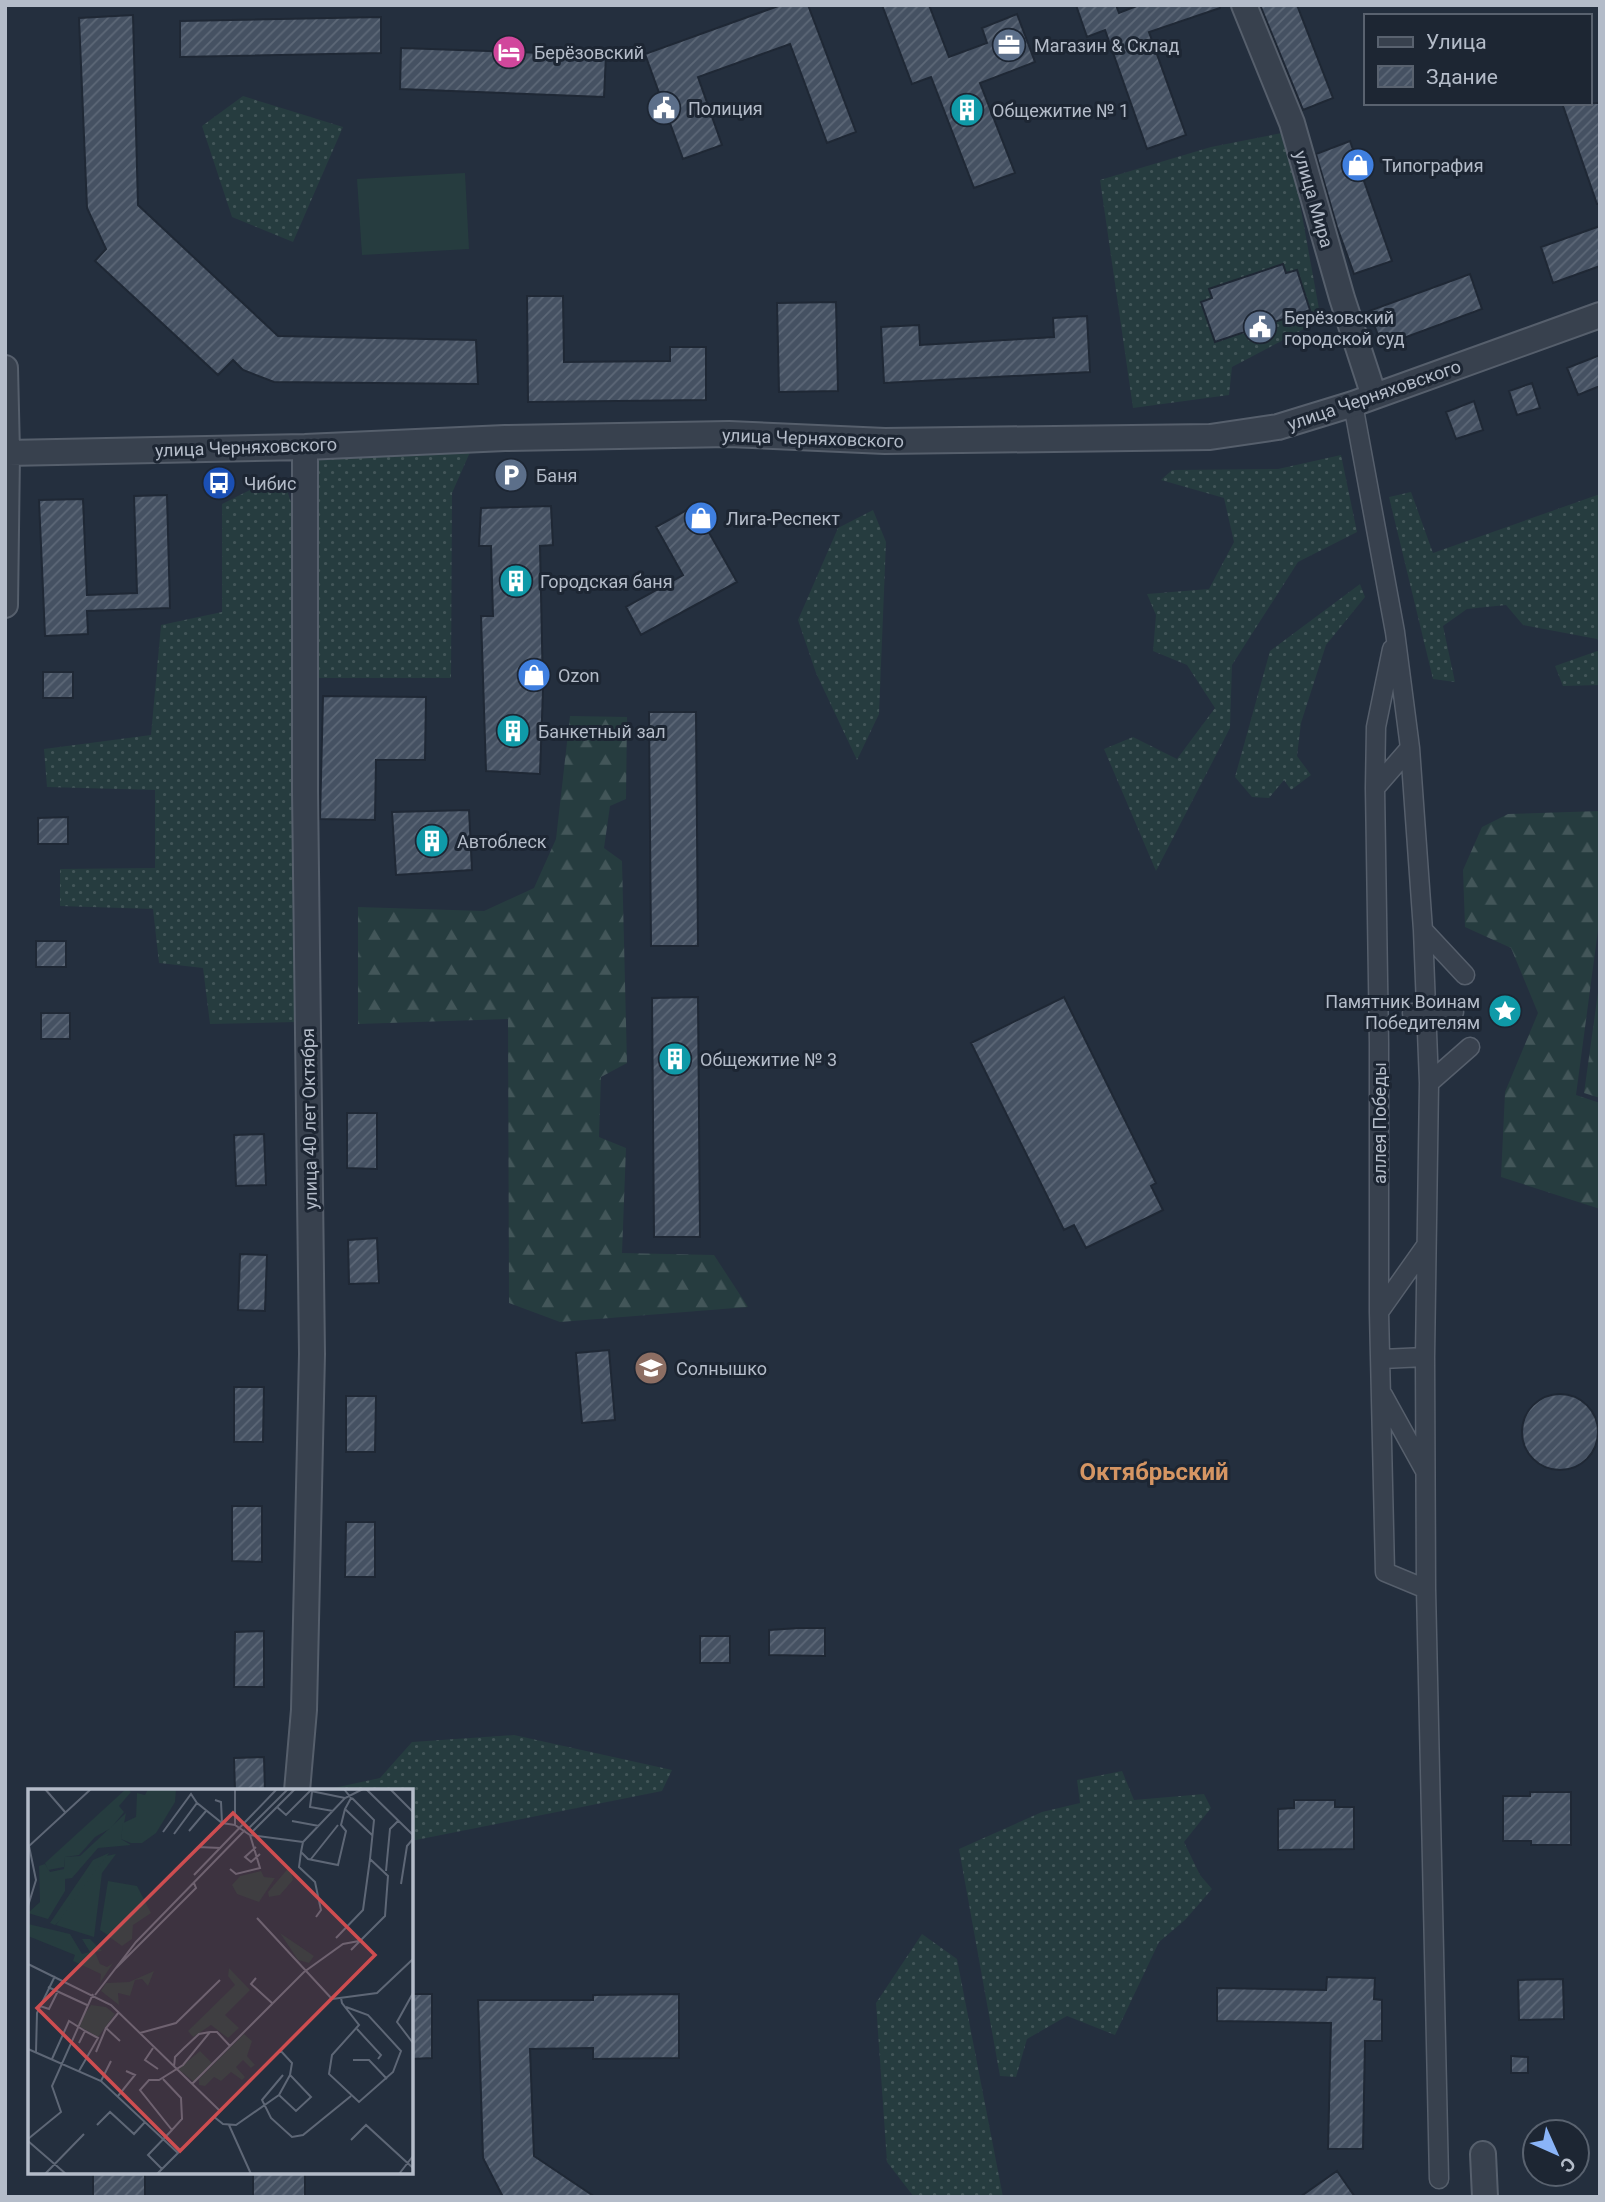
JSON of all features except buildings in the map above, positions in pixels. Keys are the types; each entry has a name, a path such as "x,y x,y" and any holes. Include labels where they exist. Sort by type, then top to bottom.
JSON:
{"street":[{"name":"улица Мира","path":"1244,5 1292,123 1342,298 1363,400"},
{"name":"улица Черняховского","path":"7,453 729,434 885,441 1210,437 1278,428 1600,315"},
{"path":"5,368 5,605"},
{"path":"1363,400 1410,748 1423,930 1419,1013 1429,1083 1424,1357 1426,1589 1439,2179"},
{"name":"улица 40 лет Октября","path":"297,1789 304,1710 313,1353 305,791 305,447"},
{"name":"аллея Победы","path":"1395,632 1376,727 1374,788 1379,1043 1379,1311 1385,1572 1426,1589"},
{"path":"1374,788 1410,748"},
{"path":"1423,930 1465,975"},
{"path":"1419,1013 1454,1012"},
{"path":"1429,1083 1470,1047"},
{"path":"1379,1311 1425,1247"},
{"path":"1382,1359 1424,1357"},
{"path":"1381,1391 1426,1474"},
{"path":"1483,2154 1485,2197"}],"green space":[{"path":"243,96 343,127 293,242 232,217 202,126"},
{"path":"1287,132 1321,320 1232,367 1229,395 1133,408 1100,180 1211,147"},
{"path":"465,173 469,249 362,255 357,179"},
{"path":"471,450 452,493 451,678 312,678 310,470 322,453"},
{"path":"1341,455 1357,532 1298,562 1232,665 1230,728 1156,871 1104,749 1133,737 1177,759 1215,708 1187,665 1153,651 1156,615 1147,594 1209,589 1234,542 1224,498 1161,480 1172,470 1278,469"},
{"path":"262,484 285,484 295,514 296,1022 210,1024 203,968 159,963 153,909 60,906 60,869 155,868 155,790 47,787 44,749 151,735 161,625 222,612 222,504"},
{"path":"1411,492 1433,553 1600,494 1600,644 1597,639 1523,625 1506,605 1467,609 1443,626 1455,682 1433,679 1389,497"},
{"path":"873,510 886,542 879,714 857,760 816,673 798,620 838,528"},
{"path":"1360,584 1365,597 1326,645 1301,723 1297,756 1311,775 1291,790 1284,780 1269,798 1252,797 1235,777 1270,651"},
{"path":"1600,650 1600,685 1563,686 1555,666"},
{"path":"570,716 627,717 626,799 610,806 604,848 622,861 627,1063 601,1077 599,1137 626,1148 622,1253 714,1255 748,1307 560,1322 509,1303 508,1019 358,1024 358,907 484,911 534,888 556,839"},
{"path":"1600,811 1600,915 1576,1095 1600,1103 1600,1209 1501,1177 1505,1092 1538,1013 1511,948 1465,927 1463,870 1482,827 1508,814"},
{"path":"1600,978 1600,1098 1584,1093"},
{"path":"514,1735 672,1770 662,1791 413,1841 413,1789 329,1789 380,1778 412,1742"},
{"path":"1122,1771 1134,1800 1204,1794 1211,1808 1184,1842 1200,1875 1212,1889 1185,1920 1159,1942 1115,2035 1067,2016 1027,2039 1016,2077 1000,2076 959,1849 1042,1812 1080,1803 1077,1780"},
{"path":"922,1934 957,1959 1003,2197 914,2197 887,2162 876,2003"}],"place":[{"name":"Магазин & Склад","path":"1009,45"},
{"name":"Берёзовский","path":"509,52"},
{"name":"Полиция","path":"664,108"},
{"name":"Общежитие № 1","path":"967,110"},
{"name":"Типография","path":"1358,165"},
{"name":"Берёзовский городской суд","path":"1260,327"},
{"name":"Баня","path":"511,475"},
{"name":"Чибис","path":"219,483"},
{"name":"Лига-Респект","path":"701,518"},
{"name":"Городская баня","path":"516,581"},
{"name":"Ozon","path":"534,675"},
{"name":"Банкетный зал","path":"513,731"},
{"name":"Автоблеск","path":"432,841"},
{"name":"Памятник Воинам Победителям","path":"1505,1011"},
{"name":"Общежитие № 3","path":"675,1059"},
{"name":"Солнышко","path":"651,1368"}],"district":[{"name":"Октябрьский","path":"1154,1472"}]}
